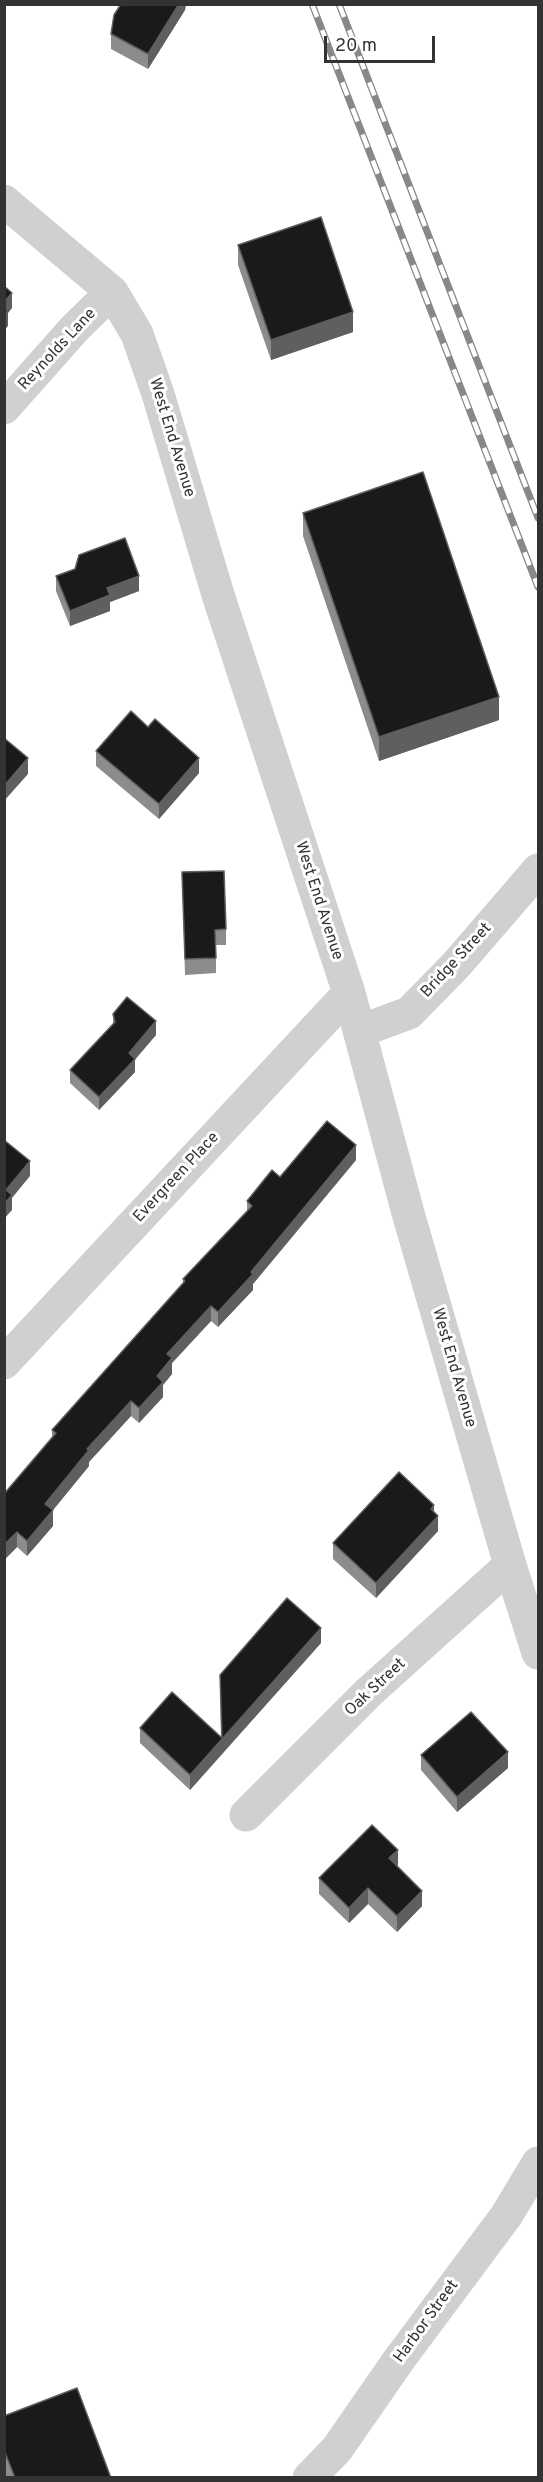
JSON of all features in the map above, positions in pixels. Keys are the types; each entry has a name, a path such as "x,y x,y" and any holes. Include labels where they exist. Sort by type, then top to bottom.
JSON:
{"street":[{"name":"West End Avenue","path":"4,201 112,292 137,334 158,394 219,598 349,993 408,1213 510,1565 538,1653"},
{"name":"Reynolds Lane","path":"4,408 75,328 112,292"},
{"name":"Bridge Street","path":"360,1031 408,1013 456,965 538,870"},
{"name":"Evergreen Place","path":"4,1363 349,993"},
{"name":"Oak Street","path":"246,1815 369,1692 510,1565"},
{"name":"Harbor Street","path":"309,2478 337,2449 398,2361 506,2216 538,2163"}],"building":[{"path":"121,4 179,4 148,54 111,34 114,15"},
{"path":"321,217 353,312 271,340 238,245"},
{"path":"4,286 12,293 4,302"},
{"path":"423,472 499,697 379,737 303,513"},
{"path":"125,538 139,576 107,588 110,595 70,611 56,576 75,569 79,555"},
{"path":"131,711 148,727 155,719 199,758 159,804 96,751"},
{"path":"4,738 28,758 4,786"},
{"path":"224,871 226,929 215,930 216,958 185,959 182,872"},
{"path":"127,997 156,1021 129,1053 135,1059 99,1097 70,1070 115,1022 113,1014"},
{"path":"327,1121 356,1145 251,1272 253,1274 218,1312 211,1306 167,1354 172,1358 157,1376 163,1382 139,1408 131,1401 87,1449 89,1450 45,1504 53,1510 27,1541 17,1532 4,1545 4,1494 56,1433 52,1430 185,1281 183,1279 252,1206 247,1201 272,1170 280,1177"},
{"path":"4,1140 30,1161 6,1190 12,1195 4,1204"},
{"path":"399,1472 434,1505 431,1509 438,1516 376,1583 333,1543"},
{"path":"287,1598 321,1628 190,1775 140,1728 172,1692 222,1738 220,1675"},
{"path":"471,1712 508,1752 457,1797 421,1755"},
{"path":"372,1825 398,1850 389,1858 422,1891 397,1916 368,1888 349,1908 319,1878"},
{"path":"77,2388 111,2478 15,2478 4,2450 4,2416"}],"railway":[{"path":"312,4 538,587"},
{"path":"339,4 538,518"}]}
